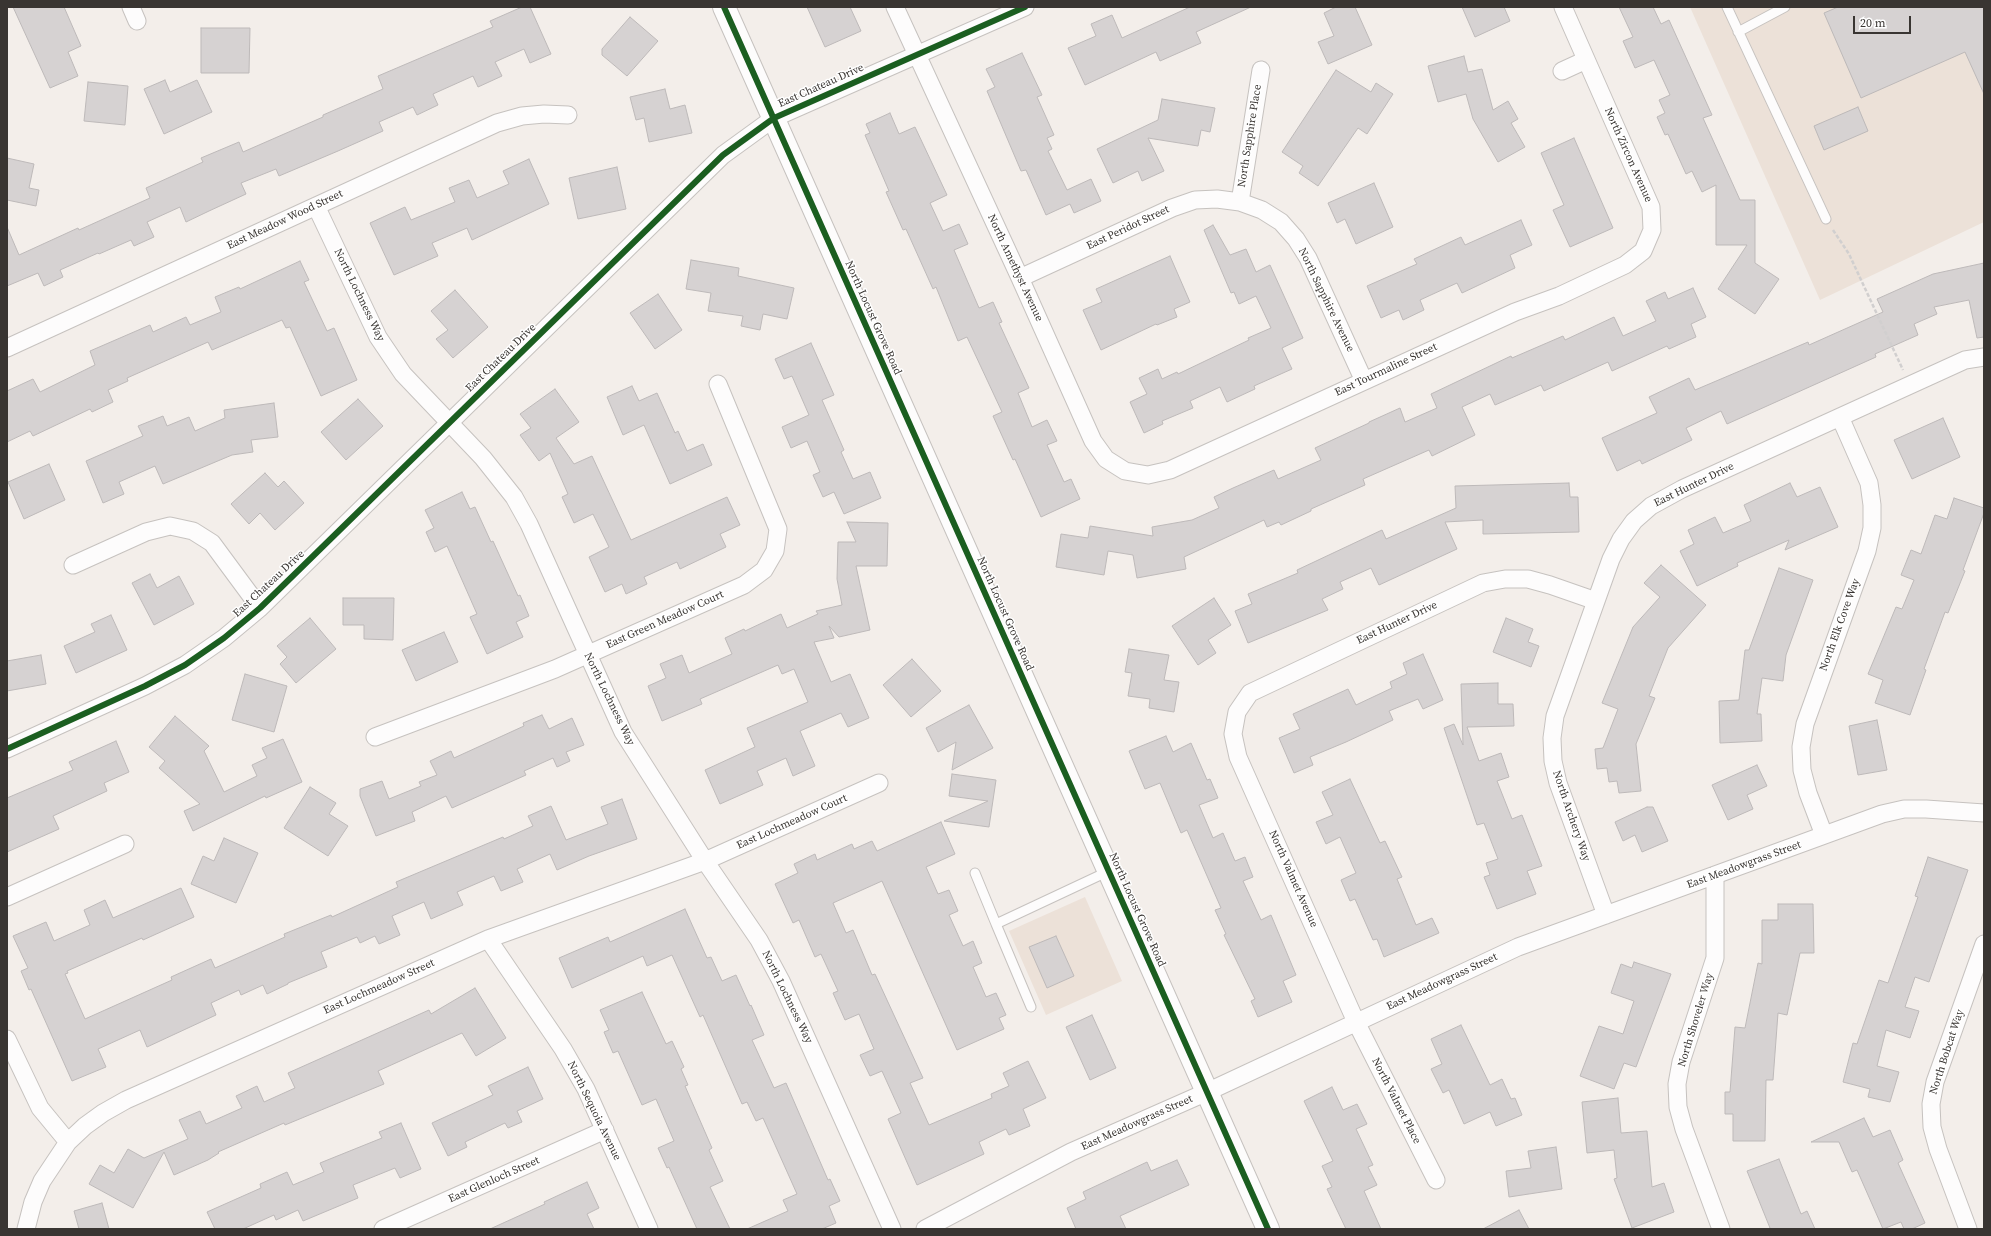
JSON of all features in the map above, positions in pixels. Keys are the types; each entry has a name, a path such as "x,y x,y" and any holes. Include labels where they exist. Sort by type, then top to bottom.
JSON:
{"main road":[{"name":"North Locust Grove Road","path":"724,7 1268,1229"}],"street":[{"name":"North Amethyst Avenue","path":"895,7 1020,278 1093,441 1106,459 1125,471"},
{"name":"East Chateau Drive","path":"7,749 145,686 185,665 224,638 260,608 723,155 774,118 1025,7"},
{"name":"North Zircon Avenue","path":"1563,7 1651,207 1652,230 1643,251"},
{"path":"1562,71 1586,60"},
{"name":"North Sapphire Place","path":"1240,202 1260,70"},
{"name":"East Meadow Wood Street","path":"7,348 498,123 522,116 544,114 568,115"},
{"name":"East Peridot Street","path":"1020,278 1172,208 1195,200 1217,199 1240,202"},
{"name":"North Sapphire Avenue","path":"1240,202 1262,210 1280,222 1296,239 1308,258 1364,380"},
{"name":"North Lochness Way","path":"316,206 378,337 403,374 483,458 514,497 529,524 623,732 704,861 759,940 781,980 892,1229"},
{"name":"East Tourmaline Street","path":"1125,471 1148,475 1170,470 1515,312 1559,296 1626,265 1643,251"},
{"name":"East Hunter Drive","path":"1233,734 1237,712 1250,693 1483,582 1505,579 1528,579 1596,601 1611,559 1621,538 1634,521 1651,506 1682,489 1965,360 1984,357"},
{"name":"East Green Meadow Court","path":"375,737 555,669 588,655 744,585 764,570 775,551 778,529 718,384"},
{"name":"North Elk Cove Way","path":"1824,835 1802,770 1801,747 1805,724 1867,551 1872,528 1872,505 1868,483 1840,417"},
{"path":"73,565 146,532 170,526 193,531 212,543 260,608"},
{"name":"North Archery Way","path":"1596,601 1556,716 1552,738 1553,761 1558,783 1606,915"},
{"name":"North Valmet Avenue","path":"1233,734 1238,757 1356,1022"},
{"name":"East Lochmeadow Court","path":"704,861 879,783"},
{"name":"East Meadowgrass Street","path":"925,1229 1071,1152 1207,1092 1518,947 1882,814 1904,810 1926,809 1984,813"},
{"path":"7,897 125,844"},
{"name":"East Lochmeadow Street","path":"26,1229 33,1202 42,1181 68,1142 85,1126 103,1113 126,1100 488,939 704,861"},
{"name":"North Shoveler Way","path":"1715,876 1715,958 1681,1062 1677,1084 1678,1107 1684,1129 1721,1229"},
{"name":"North Sequoia Avenue","path":"488,939 563,1049 586,1089 649,1229"},
{"name":"North Bobcat Way","path":"1968,1229 1938,1149 1932,1127 1931,1104 1935,1082 1984,944"},
{"name":"North Valmet Place","path":"1356,1022 1436,1180"},
{"path":"7,1039 40,1108 68,1142"},
{"name":"East Glenloch Street","path":"383,1229 604,1130"}],"lane":[{"path":"1727,7 1826,219"},
{"path":"1738,32 1782,8"},
{"path":"996,924 1108,871"},
{"path":"975,873 1031,1007"}],"path":[{"path":"1826,219 1849,254 1904,372"}],"shaded area":[{"path":"1690,7 1984,7 1984,222 1820,300"},
{"path":"1085,897 1122,981 1046,1015 1009,931"}],"building":[{"path":"13,7 64,7 81,46 68,52 78,76 50,88"},
{"path":"522,7 530,7 551,54 530,63 524,49 495,62 502,76 478,87 473,76 433,94 438,105 417,115 413,107 379,122 383,131 279,176 276,169 241,183 246,194 186,222 180,207 147,222 154,237 134,246 131,240 99,254 98,253 60,270 63,277 44,286 38,273 7,286 7,227 19,255 78,228 79,230 150,198 146,188 203,162 201,158 239,142 243,152 383,89 378,76 493,27 490,21"},
{"path":"807,7 850,7 861,31 825,47"},
{"path":"1190,7 1251,7 1196,32 1201,43 1160,61 1156,52 1085,85 1068,48 1096,36 1091,24 1112,15 1122,38"},
{"path":"1336,7 1355,7 1372,45 1328,64 1318,42 1334,36 1324,13"},
{"path":"1462,7 1504,7 1510,21 1475,37"},
{"path":"1619,7 1653,7 1661,24 1669,20 1712,115 1703,118 1740,200 1755,200 1755,263 1779,279 1755,314 1718,289 1747,245 1716,245 1716,185 1702,192 1692,171 1686,174 1668,134 1665,135 1657,117 1665,113 1659,100 1670,95 1654,60 1635,68 1623,41 1633,37"},
{"path":"1838,7 1984,7 1984,94 1965,52 1861,98 1824,13"},
{"path":"630,17 658,41 627,76 602,55 602,49"},
{"path":"201,28 250,28 249,73 201,73"},
{"path":"1022,53 1042,95 1037,97 1054,135 1047,138 1052,149 1048,151 1067,190 1091,179 1101,201 1074,213 1070,204 1046,215 1026,170 1021,171 987,91 995,87 986,69"},
{"path":"1464,56 1468,72 1482,69 1493,110 1508,101 1518,119 1511,123 1525,147 1498,162 1473,119 1466,94 1438,102 1428,66"},
{"path":"1336,70 1371,92 1376,83 1393,94 1367,134 1358,128 1318,186 1299,173 1303,166 1282,152"},
{"path":"165,80 170,92 197,80 212,112 164,134 144,89"},
{"path":"88,82 128,86 125,125 84,121"},
{"path":"665,89 670,109 685,105 692,133 649,142 644,118 636,120 630,97"},
{"path":"1162,99 1215,108 1210,132 1201,130 1198,146 1148,138 1164,171 1142,181 1138,171 1113,183 1097,149 1158,120"},
{"path":"1858,107 1868,131 1824,150 1814,126"},
{"path":"890,113 899,134 915,127 947,195 930,203 943,231 959,224 968,244 954,250 979,308 993,302 1002,322 999,323 1029,388 1018,393 1032,427 1047,420 1057,441 1047,445 1064,482 1071,479 1080,499 1041,517 1015,459 1013,460 993,416 1002,412 967,337 958,341 936,287 933,289 906,229 903,230 886,192 889,191 865,135 870,133 866,124"},
{"path":"1574,138 1613,228 1570,247 1553,210 1564,205 1541,153"},
{"path":"7,158 34,164 29,188 39,190 36,206 7,200"},
{"path":"529,159 549,204 472,240 467,228 432,243 438,256 394,275 370,223 405,207 411,220 455,202 449,188 469,180 477,198 509,184 503,171"},
{"path":"617,167 626,209 578,219 569,178"},
{"path":"1374,183 1393,227 1356,244 1345,219 1337,223 1328,203"},
{"path":"1521,220 1532,245 1510,255 1515,268 1462,293 1457,283 1420,300 1424,310 1403,320 1399,310 1381,318 1367,286 1417,264 1414,259 1461,237 1465,245"},
{"path":"1213,225 1230,255 1246,249 1256,272 1270,265 1303,338 1282,348 1292,369 1254,386 1255,389 1227,402 1220,387 1190,401 1193,408 1162,421 1163,424 1144,433 1130,402 1147,394 1139,378 1158,369 1162,379 1177,372 1178,374 1249,340 1248,338 1271,328 1256,296 1239,304 1234,292 1231,293 1204,230"},
{"path":"1170,256 1190,302 1174,309 1177,317 1157,325 1156,324 1101,350 1083,310 1102,302 1096,289"},
{"path":"691,260 739,268 738,276 794,288 787,319 763,314 760,330 741,326 743,316 708,311 711,293 686,289"},
{"path":"300,261 309,280 304,282 327,331 334,328 357,380 321,396 290,327 286,328 282,320 212,350 208,342 127,378 128,381 108,390 113,402 92,412 90,409 33,436 30,431 7,442 7,391 33,379 40,392 95,365 90,351 150,325 153,332 186,317 190,325 221,312 215,297 239,287 240,289"},
{"path":"1984,263 1984,337 1977,338 1969,300 1934,307 1937,314 1914,324 1918,335 1875,354 1876,357 1727,424 1721,411 1686,428 1692,440 1642,464 1640,460 1617,471 1602,438 1657,413 1649,397 1689,378 1695,390 1808,342 1809,345 1883,312 1877,299 1933,274"},
{"path":"1693,288 1706,317 1691,324 1696,337 1669,349 1667,346 1612,371 1608,362 1544,391 1541,385 1495,405 1490,394 1462,407 1475,435 1432,456 1429,450 1363,479 1365,485 1311,509 1311,511 1281,525 1279,522 1267,527 1264,520 1184,557 1186,569 1137,578 1133,555 1108,551 1104,575 1056,567 1061,534 1088,538 1090,526 1153,536 1152,527 1192,520 1219,508 1214,497 1233,488 1274,470 1278,479 1321,460 1315,448 1400,408 1405,422 1437,408 1431,394 1511,356 1512,358 1563,336 1565,340 1614,317 1623,336 1656,321 1646,301 1665,292 1668,299"},
{"path":"455,290 488,327 453,358 436,339 448,330 431,311"},
{"path":"658,294 682,330 655,349 630,313"},
{"path":"811,343 834,395 822,400 844,450 841,452 853,479 870,472 881,498 844,514 834,492 823,497 813,475 820,472 807,441 791,448 782,427 809,415 792,376 784,379 775,359"},
{"path":"632,386 639,401 657,393 675,433 678,431 687,451 703,444 712,465 670,484 644,425 623,435 607,397"},
{"path":"555,389 579,422 556,438 574,464 592,456 631,540 727,497 740,525 720,534 726,547 680,569 677,562 644,577 647,584 626,594 622,584 605,592 589,557 609,547 593,514 574,523 562,497 568,494 550,453 539,461 520,435 531,428 520,414"},
{"path":"358,399 383,426 346,460 321,432"},
{"path":"274,403 278,437 251,440 253,452 232,455 163,484 155,466 119,482 124,494 103,503 86,461 143,436 138,426 163,416 167,426 189,417 195,431 225,418 224,410"},
{"path":"1943,418 1960,457 1912,479 1894,440"},
{"path":"49,464 65,500 24,519 8,482"},
{"path":"265,473 278,487 284,481 304,503 275,530 260,513 249,524 231,504"},
{"path":"1569,483 1570,497 1578,497 1579,532 1483,534 1483,520 1445,522 1457,549 1379,585 1371,568 1340,582 1343,589 1322,599 1328,610 1248,643 1235,611 1252,604 1248,594 1298,573 1297,570 1382,530 1386,539 1456,508 1455,486"},
{"path":"1790,483 1797,497 1820,487 1838,527 1785,550 1789,540 1737,563 1738,566 1697,586 1680,551 1694,544 1688,530 1715,517 1723,533 1751,521 1744,505"},
{"path":"462,492 470,509 475,507 491,542 493,541 518,596 520,595 529,616 516,622 523,637 487,654 470,617 477,614 447,546 435,552 426,532 434,528 425,510"},
{"path":"1954,498 1984,508 1984,513 1963,570 1965,571 1948,613 1945,612 1924,669 1926,670 1910,715 1875,703 1883,680 1868,674 1896,607 1902,609 1914,580 1901,575 1911,550 1921,554 1935,515 1947,519"},
{"path":"847,522 888,523 887,566 856,566 870,630 839,637 829,626 834,638 814,642 831,682 850,674 869,718 848,727 841,713 800,731 815,766 793,776 786,758 757,771 763,785 720,804 705,770 755,747 747,728 808,702 794,669 782,674 778,665 700,699 702,704 662,721 648,686 666,678 660,664 682,655 689,673 732,654 725,638 744,629 745,631 781,614 787,628 818,614 816,611 842,605 837,579 838,542 856,542"},
{"path":"1661,565 1706,605 1668,648 1649,696 1655,698 1636,744 1641,791 1619,793 1617,781 1609,782 1607,768 1597,769 1595,749 1603,748 1618,709 1602,703 1633,627 1660,597 1644,583"},
{"path":"1779,568 1813,580 1786,655 1783,681 1762,678 1757,714 1761,714 1762,741 1720,743 1719,701 1739,700 1745,650 1749,650"},
{"path":"150,574 157,588 179,576 194,604 154,625 132,583"},
{"path":"343,598 394,598 393,640 364,639 364,625 343,625"},
{"path":"1214,598 1231,625 1208,640 1216,653 1198,665 1172,626"},
{"path":"111,615 127,650 76,673 64,646 95,632 91,624"},
{"path":"310,618 336,649 296,683 280,664 287,657 277,646"},
{"path":"1506,618 1533,629 1528,642 1539,646 1531,667 1493,652"},
{"path":"444,632 458,662 416,681 402,650"},
{"path":"1129,649 1169,655 1164,680 1179,682 1174,712 1149,708 1150,699 1128,696 1132,673 1125,672"},
{"path":"1423,654 1443,700 1423,709 1418,699 1389,711 1393,720 1310,757 1313,765 1294,773 1279,738 1300,729 1293,714 1348,689 1356,705 1392,688 1390,682 1407,674 1403,663"},
{"path":"41,655 46,684 7,691 7,661"},
{"path":"912,659 941,691 911,717 883,685"},
{"path":"245,674 287,686 274,732 232,720"},
{"path":"1498,683 1498,704 1513,704 1514,726 1467,727 1479,761 1501,753 1509,777 1497,781 1512,819 1522,815 1542,866 1527,871 1536,894 1497,909 1484,877 1490,875 1486,863 1498,859 1484,823 1477,825 1444,728 1454,724 1463,745 1461,684"},
{"path":"969,705 993,748 952,770 956,742 938,752 926,728"},
{"path":"542,715 549,729 572,718 584,745 566,752 570,761 557,767 553,758 524,771 526,775 452,808 446,796 412,812 415,821 376,836 360,796 360,789 382,781 389,799 421,786 419,782 437,775 430,761 451,751 454,758 524,726 523,723"},
{"path":"175,716 209,746 204,751 224,792 257,776 252,765 267,758 262,748 283,739 302,782 266,798 265,796 193,831 184,811 200,804 159,768 165,761 149,747"},
{"path":"1877,720 1887,770 1858,775 1849,726"},
{"path":"1166,736 1173,752 1191,743 1207,780 1210,779 1218,798 1199,805 1213,838 1223,833 1235,861 1245,857 1253,877 1243,881 1261,920 1271,915 1296,975 1283,981 1292,1002 1258,1017 1251,1001 1255,999 1224,935 1226,934 1215,910 1221,908 1187,830 1181,833 1160,783 1145,789 1129,751"},
{"path":"116,741 129,772 104,783 107,791 53,816 59,829 7,852 7,798 73,770 69,762"},
{"path":"1757,765 1767,786 1747,795 1753,809 1728,820 1712,785"},
{"path":"952,774 996,780 989,827 944,821 988,801 949,796"},
{"path":"1350,779 1380,843 1385,841 1402,877 1397,879 1416,925 1432,918 1439,933 1384,957 1377,939 1373,940 1355,899 1350,901 1341,880 1356,873 1340,837 1326,844 1316,822 1333,815 1322,792"},
{"path":"310,787 336,803 329,814 348,826 328,856 284,828"},
{"path":"622,799 637,839 589,856 557,870 550,854 517,869 523,882 501,891 494,876 457,892 463,905 431,919 424,902 392,916 400,935 379,944 375,936 360,943 357,937 321,952 327,967 288,983 267,994 263,985 241,995 239,990 211,1003 216,1015 147,1047 140,1030 98,1049 106,1067 72,1081 31,989 29,990 21,971 28,968 13,936 46,922 54,941 90,925 84,910 105,900 113,918 181,888 194,917 143,940 142,938 67,971 68,973 65,974 85,1019 172,980 171,977 211,959 215,968 285,937 284,934 331,915 332,917 398,887 396,882 533,826 528,816 551,806 566,840 608,824 601,807"},
{"path":"1647,807 1653,807 1668,841 1642,852 1635,835 1623,841 1615,822"},
{"path":"941,822 955,854 926,867 938,894 949,890 958,911 949,915 963,946 973,941 982,963 973,967 986,997 996,993 1006,1015 999,1018 1004,1029 957,1050 882,881 833,903 846,933 853,930 872,975 875,974 923,1078 910,1083 929,1125 992,1098 991,1094 1009,1086 1003,1073 1028,1061 1046,1098 1023,1109 1030,1126 1009,1135 1006,1129 979,1142 984,1154 917,1185 888,1119 901,1113 882,1071 870,1076 860,1055 874,1049 859,1014 845,1020 833,993 838,991 821,954 815,957 799,920 793,923 775,884 798,873 794,864 815,854 817,860 852,844 854,849 872,841 877,851"},
{"path":"224,838 258,853 236,903 191,884 203,856 214,861"},
{"path":"1928,857 1968,870 1929,982 1915,977 1905,1007 1919,1011 1910,1038 1886,1030 1877,1066 1899,1072 1890,1102 1868,1097 1870,1089 1843,1082 1853,1043 1857,1044 1879,980 1888,983 1918,897 1915,896"},
{"path":"1778,904 1813,904 1814,953 1800,953 1787,1015 1778,1013 1773,1080 1766,1080 1765,1141 1733,1141 1733,1114 1725,1114 1725,1092 1730,1092 1735,1027 1745,1028 1758,963 1762,964 1762,920 1778,920"},
{"path":"685,909 707,958 711,957 722,981 736,975 750,1006 751,1005 764,1035 752,1040 774,1088 786,1083 828,1180 830,1179 840,1201 829,1206 836,1223 822,1229 747,1229 788,1211 783,1200 797,1194 763,1118 756,1121 747,1102 742,1104 703,1015 700,1017 672,955 647,966 643,956 572,988 559,958 608,937 610,942"},
{"path":"1056,936 1074,976 1047,988 1029,947"},
{"path":"1634,962 1671,974 1636,1067 1624,1063 1614,1089 1580,1076 1599,1026 1623,1034 1634,1001 1611,993 1621,964 1632,968"},
{"path":"475,988 506,1038 476,1056 462,1033 378,1071 384,1084 285,1125 284,1123 218,1152 219,1153 208,1160 174,1175 164,1152 133,1208 89,1184 100,1165 114,1173 128,1149 144,1158 188,1139 179,1120 200,1111 206,1124 242,1108 236,1096 257,1086 264,1102 295,1088 288,1073 429,1010 431,1014"},
{"path":"642,992 666,1044 672,1041 684,1067 681,1069 688,1085 685,1086 712,1148 709,1150 723,1181 710,1187 730,1229 697,1229 669,1167 667,1168 658,1148 674,1141 656,1099 642,1105 618,1051 613,1053 604,1032 609,1030 600,1010"},
{"path":"1092,1015 1116,1068 1090,1080 1066,1027"},
{"path":"1461,1025 1490,1085 1502,1079 1511,1099 1515,1098 1522,1115 1496,1126 1490,1112 1464,1124 1449,1090 1443,1093 1431,1069 1442,1064 1431,1039"},
{"path":"528,1067 543,1099 517,1111 522,1122 508,1128 505,1123 465,1142 467,1147 448,1156 432,1123 493,1095 488,1086"},
{"path":"1332,1087 1343,1110 1357,1104 1367,1124 1356,1129 1373,1165 1368,1167 1377,1185 1364,1191 1381,1229 1346,1229 1327,1189 1332,1187 1322,1166 1333,1161 1304,1101"},
{"path":"1618,1098 1621,1133 1647,1131 1652,1187 1664,1183 1674,1212 1632,1228 1614,1179 1617,1178 1614,1150 1587,1153 1582,1102"},
{"path":"1864,1118 1873,1137 1890,1130 1903,1160 1898,1163 1925,1223 1912,1229 1904,1229 1901,1222 1883,1229 1857,1170 1852,1172 1839,1142 1811,1142"},
{"path":"401,1123 421,1169 400,1178 395,1168 353,1185 358,1198 303,1221 298,1210 276,1220 274,1215 243,1229 215,1229 207,1212 261,1188 260,1184 287,1172 293,1185 324,1172 320,1163 382,1138 379,1132"},
{"path":"1556,1147 1562,1189 1509,1197 1506,1171 1531,1168 1528,1151"},
{"path":"1779,1159 1801,1214 1807,1211 1815,1229 1767,1229 1770,1228 1747,1171"},
{"path":"1177,1160 1189,1185 1120,1216 1126,1229 1076,1229 1067,1208 1086,1199 1083,1192 1147,1162 1151,1171"},
{"path":"587,1182 599,1208 587,1214 594,1229 490,1229 545,1204 544,1202"},
{"path":"102,1203 109,1229 79,1229 74,1211"},
{"path":"1519,1210 1529,1229 1483,1229"}],"cycle path":[{"path":"724,7 1268,1229"},
{"path":"7,749 145,686 185,665 224,638 260,608 723,155 774,118 1025,7"}]}
